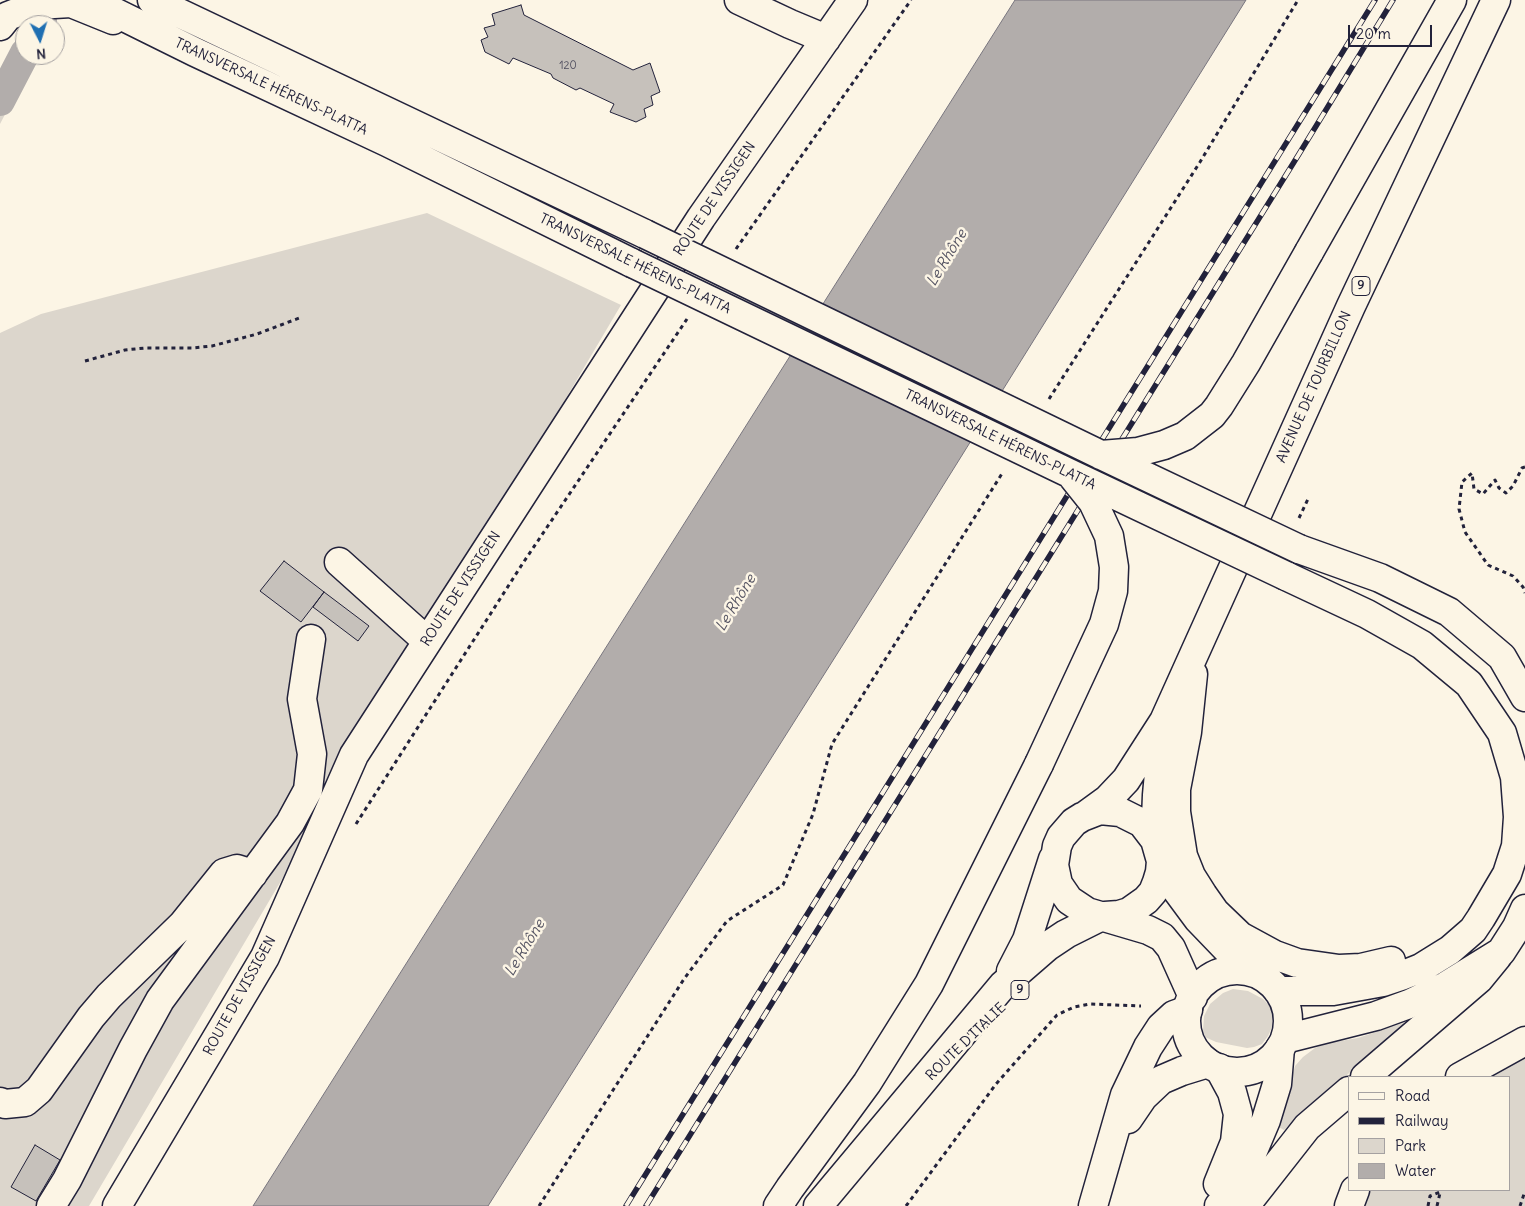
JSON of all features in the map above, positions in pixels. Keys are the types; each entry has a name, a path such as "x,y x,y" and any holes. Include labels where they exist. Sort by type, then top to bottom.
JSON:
{"main road":[{"name":"TRANSVERSALE HÉRENS-PLATTA","path":"90,0 1071,474 1368,614 1422,645 1469,684 1502,733 1516,777 1518,817 1516,846 1507,874 1497,892 1472,930 1456,945 1420,968 1401,976 1366,986 1333,991 1278,991"},
{"name":"TRANSVERSALE HÉRENS-PLATTA","path":"152,0 645,234 1101,455 1297,537 1449,612 1502,657 1525,697"},
{"path":"739,0 826,39"},
{"name":"ROUTE DE VISSIGEN","path":"118,1206 266,957 354,755 701,218 853,0"},
{"path":"1101,455 1138,452 1164,445 1185,436 1212,415 1219,406 1246,363 1452,0"},
{"name":"AVENUE DE TOURBILLON","path":"1086,815 1108,799 1126,780 1164,721 1347,315 1496,0"},
{"path":"0,26 8,16 37,4 71,3 195,52"},
{"path":"778,1206 867,1083 929,984 1039,764 1104,624 1113,591 1114,567 1109,536 1093,502 1071,474"},
{"path":"339,562 427,641"},
{"path":"50,1206 67,1180 160,1000 290,823 308,790 312,754 302,699 311,639"},
{"path":"1195,650 1187,732 1176,789 1178,835 1183,856 1203,895 1215,912 1240,936 1269,952 1297,963 1339,969 1361,968 1411,954 1436,942 1497,892"},
{"name":"AVENUE DE TOURBILLON","path":"1159,854 1156,803 1164,721"},
{"path":"1110,1148 1143,1097 1161,1080 1182,1071 1214,1066 1234,1072 1250,1070 1264,1064 1276,1054 1288,1025 1287,1010 1278,991 1264,978 1248,971 1198,919 1178,892 1147,828 1129,815 1100,810 1074,822 1061,837 1055,855 1055,875 1063,892 1077,907 1087,912 1148,930 1162,937 1171,948 1190,1003 1186,1025 1190,1040 1198,1052 1214,1066 1232,1092 1238,1114 1235,1142 1219,1179 1212,1206"},
{"path":"1104,916 1129,912 1146,900 1153,892 1160,872 1159,854"},
{"name":"ROUTE D'ITALIE","path":"1003,985 1027,940 1055,855"},
{"path":"0,1102 5,1104 25,1102 39,1090 91,1016 183,924 224,872 237,869 253,874"},
{"path":"1366,1076 1480,980 1517,927 1525,909"},
{"name":"ROUTE D'ITALIE","path":"818,1206 1003,985 1054,942 1066,934 1104,916"},
{"name":"ROUTE D'ITALIE","path":"914,1092 1055,958 1088,937 1101,932 1123,929 1148,930"},
{"path":"1282,1043 1376,1016 1409,1004 1446,986 1501,952"},
{"path":"1093,1206 1125,1095 1148,1047 1161,1027 1190,1003 1202,984 1216,975 1232,971 1248,971"},
{"path":"1462,1076 1525,1041"},
{"path":"1219,1206 1228,1197 1250,1158 1266,1120 1277,1084 1282,1043"},
{"path":"1245,1206 1307,1127 1348,1092"},
{"path":"1349,1206 1356,1191"}],"path":[{"path":"732,255 911,0"},
{"path":"1046,403 1200,162 1298,0"},
{"path":"355,827 523,562 692,312"},
{"path":"85,361 125,350 212,346 256,334 302,317"},
{"path":"1525,467 1522,468 1513,486 1506,492 1499,488 1495,480 1483,494 1474,489 1472,474 1462,482 1459,509 1465,532 1488,565 1513,576 1523,587 1525,593"},
{"path":"539,1206 684,979 727,921 783,885 813,814 832,744 1004,470"},
{"path":"1297,537 1308,499"},
{"path":"906,1206 996,1084 1057,1015 1074,1006 1090,1004 1144,1006"},
{"path":"1428,1206 1430,1196 1441,1191"},
{"path":"1437,1206 1441,1191"},
{"path":"1520,1206 1525,1191"}],"green space":[{"path":"15,48 15,65 31,65 0,124 0,76"},
{"path":"427,213 621,305 89,1206 0,1206 0,333 41,314"},
{"path":"1233,989 1248,991 1263,999 1270,1006 1273,1016 1272,1027 1262,1044 1247,1048 1216,1042 1205,1037 1203,1031 1204,1016 1210,1004 1223,993"},
{"path":"1403,1023 1404,1027 1284,1130 1277,1126 1295,1066 1303,1057 1315,1048 1328,1043 1358,1038"},
{"path":"1525,1050 1525,1206 1359,1206 1364,1191 1510,1191 1510,1076 1475,1076"}],"water":[{"name":"Le Rhône","path":"1015,0 1246,0 911,537 488,1206 253,1206"}],"building":[{"path":"521,5 524,15 633,70 650,63 660,92 651,96 653,105 644,109 646,117 636,122 610,112 614,104 580,88 576,90 553,78 551,74 513,58 509,64 485,52 481,40 488,37 484,28 495,25 492,14"},
{"path":"284,561 324,592 301,622 260,591"},
{"path":"324,592 369,626 358,641 313,607"},
{"path":"35,1145 60,1160 36,1201 11,1187"}],"waterway":[{"path":"0,101 19,65"}],"railway":[{"path":"626,1206 1375,0"},
{"path":"646,1206 1393,0"}]}
